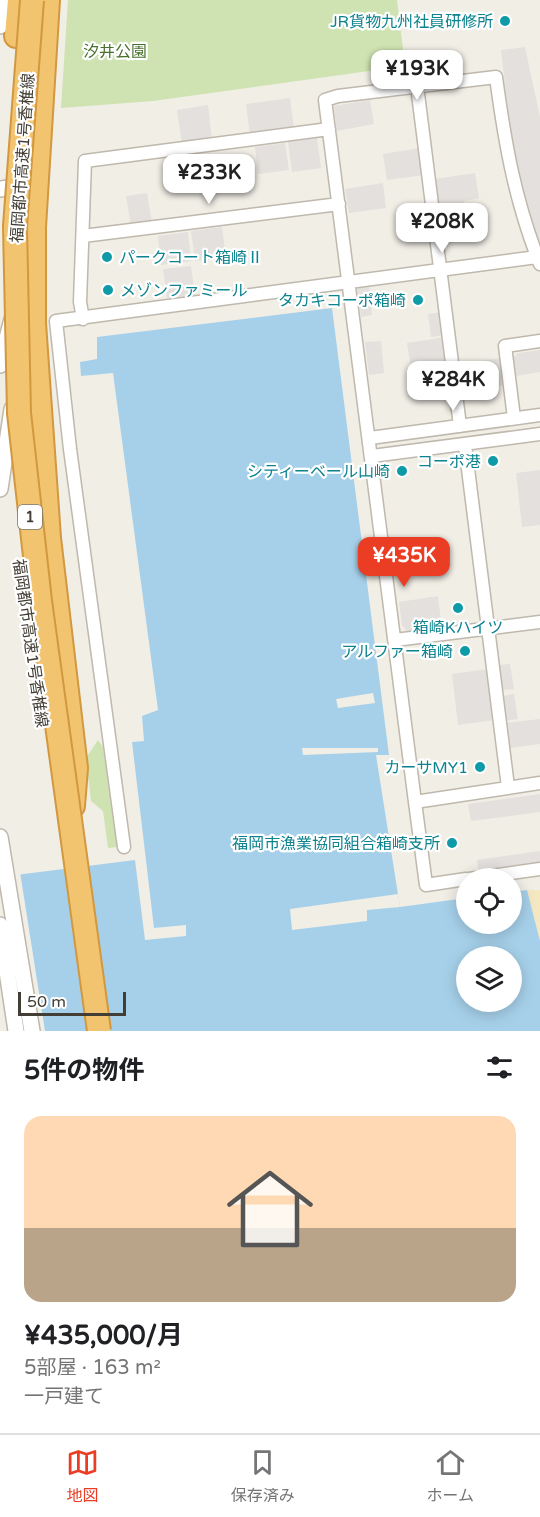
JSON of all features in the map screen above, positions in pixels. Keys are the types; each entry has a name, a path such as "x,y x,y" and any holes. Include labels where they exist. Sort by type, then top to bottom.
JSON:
{"highway":[{"name":"福岡都市高速1号香椎線","path":"19,0 4,190 3,321 9,433 20,567 87,1031"},
{"name":"福岡都市高速1号香椎線","path":"31,0 15,226 19,413 38,590 99,1031"},
{"path":"48,0 34,227 34,323 49,538 76,768 71,831"}],"street":[{"path":"0,26 2,0"},
{"path":"0,489 20,348 15,311 7,188 31,0"},
{"path":"124,847 72,460 56,321 83,319 350,282 441,270 539,261 518,205 506,155 496,77 338,96 325,100 350,282 426,885 456,881"},
{"path":"417,86 460,426"},
{"path":"83,319 80,302 85,161 329,129"},
{"path":"83,236 339,204"},
{"path":"0,365 15,311"},
{"path":"514,418 505,346 540,341"},
{"path":"369,438 540,415"},
{"path":"372,456 540,434"},
{"path":"465,444 508,787"},
{"path":"395,640 540,622"},
{"path":"415,801 540,783"},
{"path":"0,837 32,1031"},
{"path":"522,872 540,869"},
{"path":"0,925 16,1031"}],"green space":[{"name":"汐井公園","path":"68,0 397,0 405,66 153,101 61,108"},
{"path":"98,740 103,747 117,847 108,848 103,811 91,801 86,758"}],"sand":[{"path":"527,890 540,890 540,941"}],"shaded area":[{"path":"525,47 540,117 540,246 515,168 501,50"},
{"path":"290,98 294,129 250,135 246,104"},
{"path":"370,100 374,124 337,131 334,106"},
{"path":"208,105 212,140 182,144 177,110"},
{"path":"317,138 321,168 292,172 288,142"},
{"path":"285,143 289,170 258,174 255,147"},
{"path":"420,148 424,175 387,180 383,154"},
{"path":"475,173 479,198 464,201 467,227 442,230 435,179"},
{"path":"383,183 386,208 349,213 345,189"},
{"path":"147,193 152,223 131,226 126,196"},
{"path":"222,227 226,257 195,261 191,231"},
{"path":"188,232 191,261 161,265 158,236"},
{"path":"191,266 195,295 167,298 163,269"},
{"path":"369,285 372,315 361,317 357,286"},
{"path":"442,312 445,335 431,337 428,314"},
{"path":"446,337 449,364 411,369 407,343"},
{"path":"381,341 384,373 369,375 365,342"},
{"path":"540,350 540,372 516,376 513,358 518,353"},
{"path":"501,358 505,385 463,390 460,364"},
{"path":"540,470 540,525 522,527 516,473"},
{"path":"438,596 442,629 408,633 402,625 399,602"},
{"path":"510,664 514,689 501,690 498,665"},
{"path":"488,669 494,720 458,725 452,674"},
{"path":"514,694 518,719 505,721 502,696"},
{"path":"540,719 540,744 510,748 506,723"},
{"path":"540,794 540,812 471,821 468,804"},
{"path":"540,851 540,866 478,868 477,860"}],"water":[{"path":"332,308 389,755 376,755 400,907 456,899 456,934 522,934 522,891 527,890 540,941 540,1031 0,1031 0,877 135,860 145,940 186,936 186,925 154,928 132,742 144,741 142,716 158,710 113,373 81,376 80,362 97,359 97,337"}],"pier":[{"path":"373,693 375,703 338,708 336,699"},
{"path":"302,748 378,748 378,752 303,755"},
{"path":"20,872 45,1031 0,1031 0,874"},
{"path":"398,894 400,907 367,910 367,921 292,930 290,909"}],"place":[{"name":"JR貨物九州社員研修所","path":"505,21"},
{"name":"パークコート箱崎Ⅱ","path":"107,257"},
{"name":"メゾンファミール","path":"108,290"},
{"name":"タカキコーポ箱崎","path":"418,300"},
{"name":"コーポ港","path":"493,461"},
{"name":"シティーベール山崎","path":"402,471"},
{"name":"箱崎Kハイツ","path":"458,608"},
{"name":"アルファー箱崎","path":"465,651"},
{"name":"カーサMY1","path":"480,767"},
{"name":"福岡市漁業協同組合箱崎支所","path":"452,843"}]}
